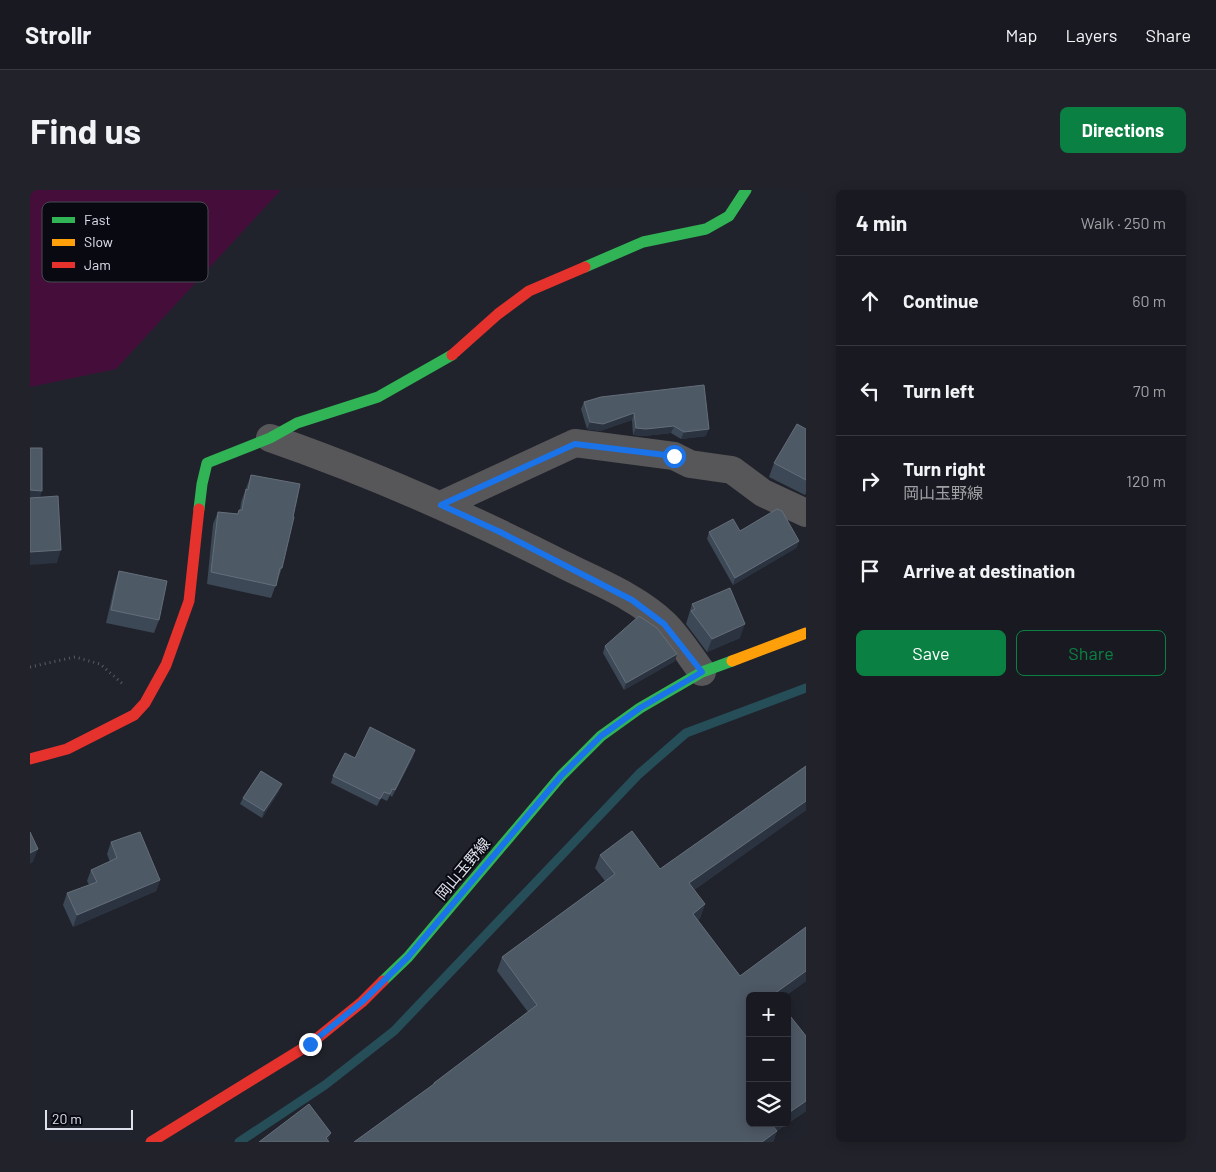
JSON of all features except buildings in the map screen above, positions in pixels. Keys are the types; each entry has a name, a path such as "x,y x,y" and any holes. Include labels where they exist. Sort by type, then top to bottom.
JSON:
{"street":[{"path":"30,759 67,749 134,715 145,703 166,665 189,601 202,484 207,463 270,438 297,423 378,397 450,356 498,314 529,291 643,242 706,229 729,216 746,190"},
{"path":"270,438 307,450 441,505 500,532 632,600 664,624 702,672"},
{"path":"441,505 575,444 674,456 690,464 732,470 764,493 806,513"},
{"name":"岡山玉野線","path":"151,1142 310,1044 362,1002 408,957 561,776 601,736 640,708 702,672 806,633"}],"path":[{"path":"30,667 75,657 100,664 145,703"}],"shaded area":[{"path":"30,190 281,190 208,269 208,202 42,202 42,282 196,282 116,369 30,387"}],"waterway":[{"path":"239,1142 325,1085 394,1031 639,774 686,733 806,688"}],"traffic: fast":[{"path":"585,267 643,242 706,229 729,216 746,190"},
{"path":"199,509 207,463 270,438 297,423 378,397 452,355"},
{"path":"383,981 408,957 561,776 601,736 640,708 702,672 732,661"}],"traffic: slow":[{"path":"732,661 806,633"}],"traffic: jam":[{"path":"452,355 498,314 529,291 585,267"},
{"path":"30,759 67,749 134,715 145,703 166,665 189,601 199,509"},
{"path":"151,1142 310,1044 362,1002 383,981"}],"route":[{"path":"310,1044 362,1002 408,957 561,776 601,736 640,708 702,672 664,624 632,600 500,532 441,505 575,444 674,456"}]}
